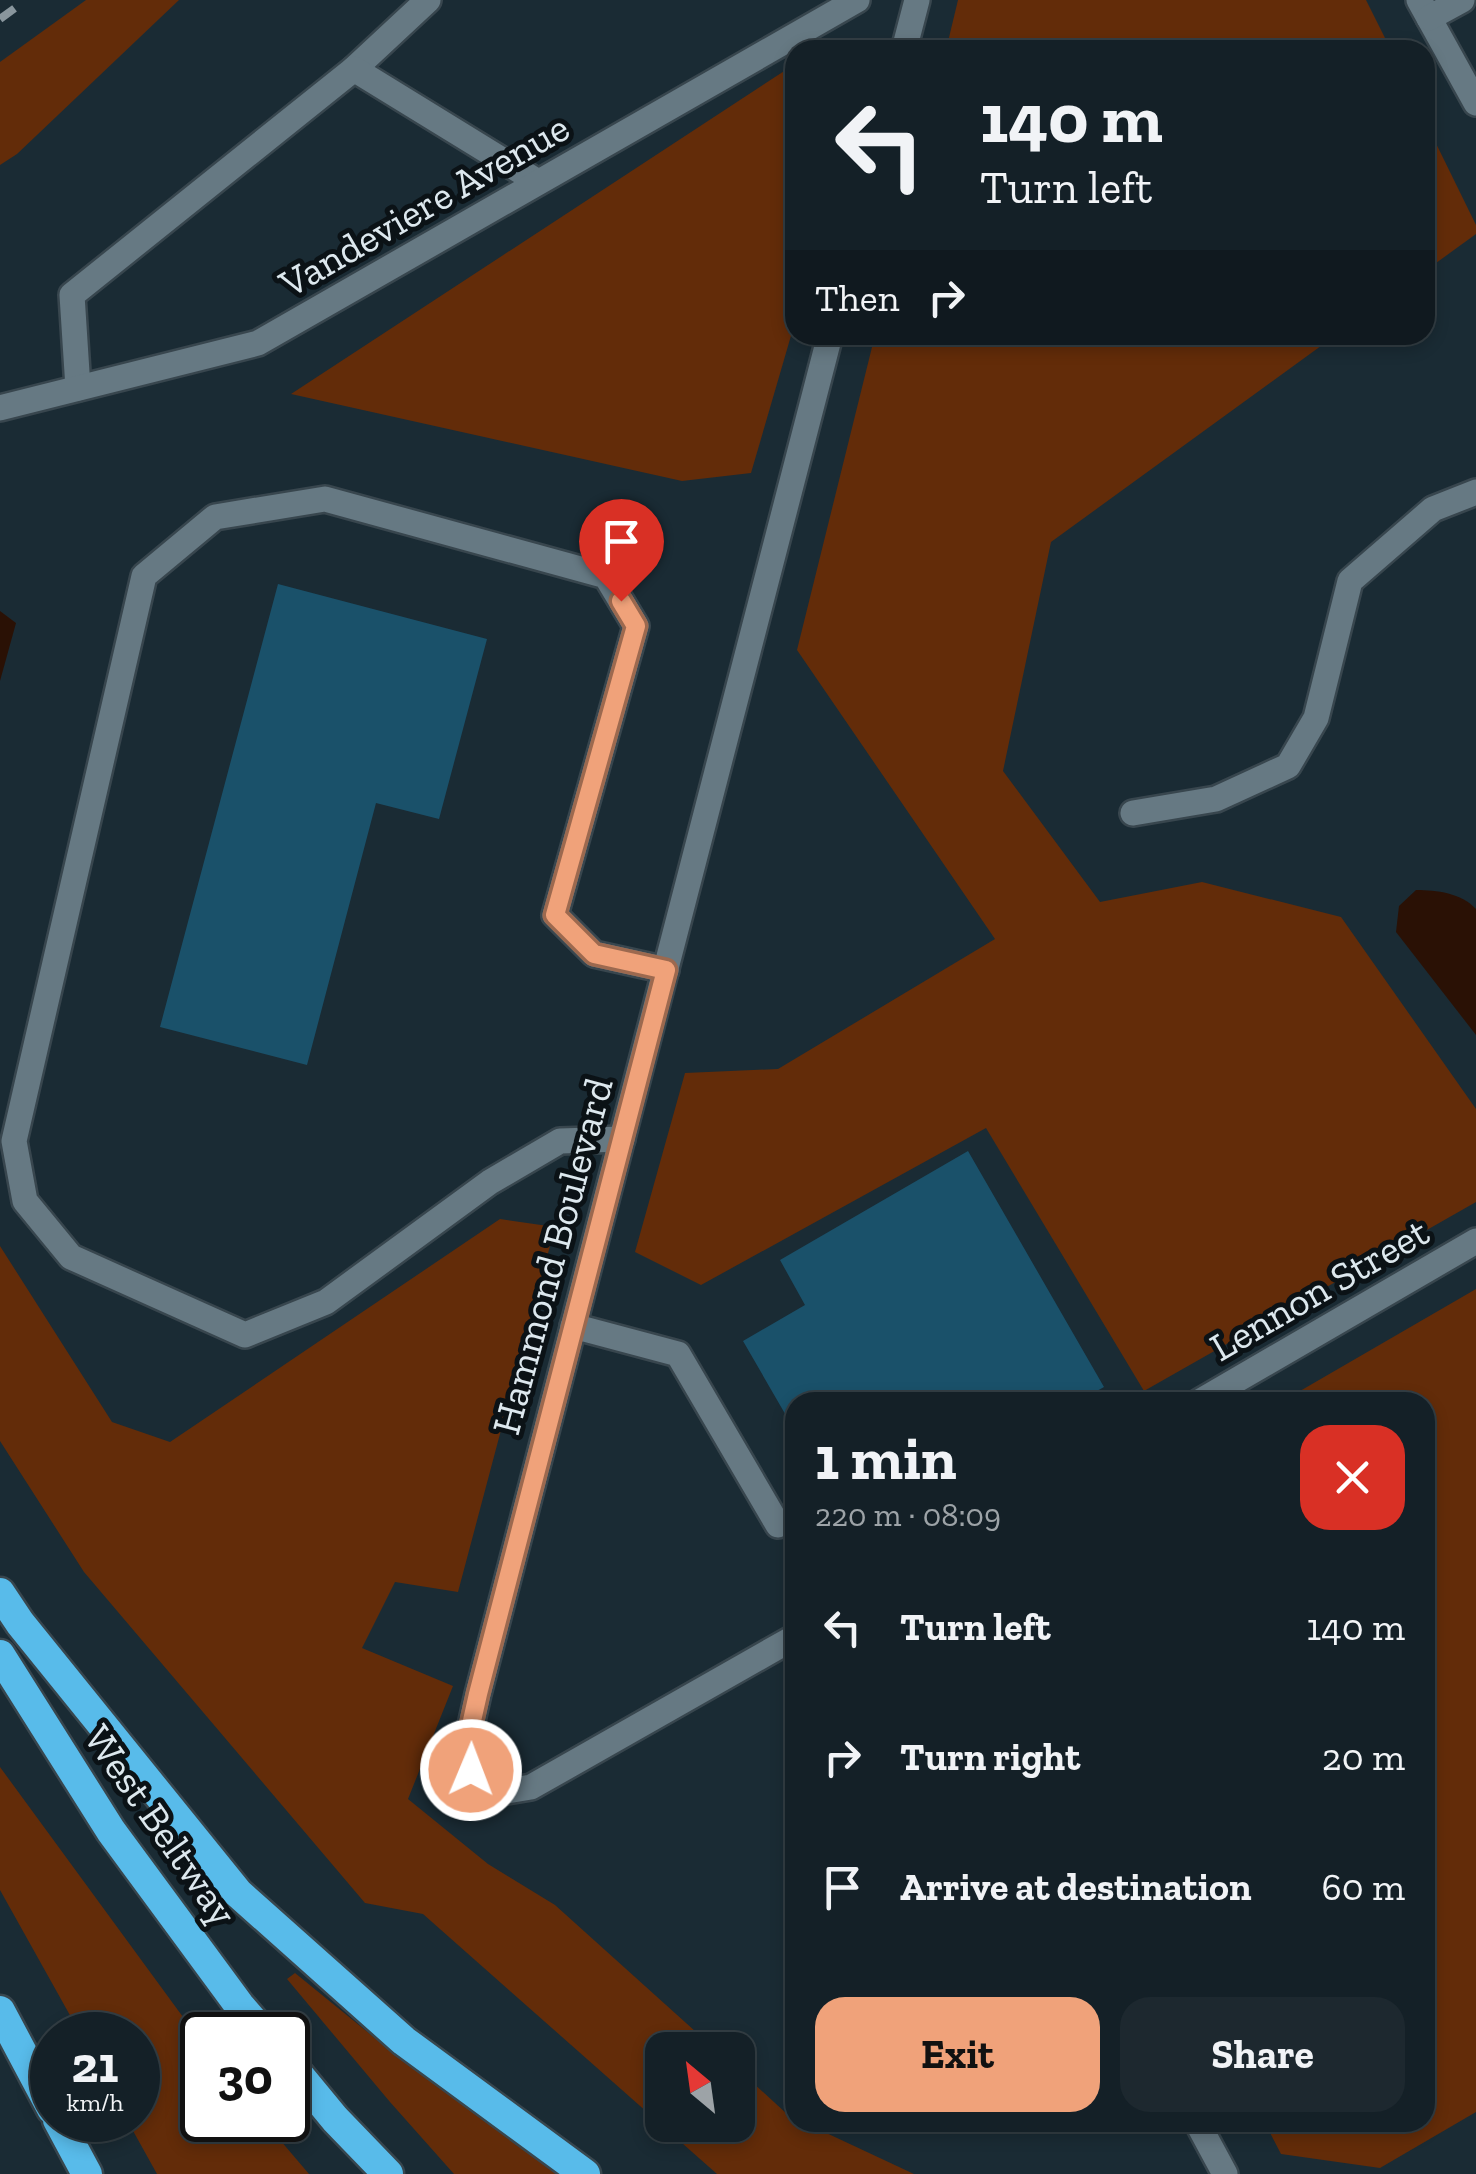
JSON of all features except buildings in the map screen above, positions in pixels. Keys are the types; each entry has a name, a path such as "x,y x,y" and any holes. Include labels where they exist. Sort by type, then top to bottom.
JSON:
{"highway":[{"path":"0,1594 238,1893 404,2042 585,2174"},
{"name":"West Beltway","path":"0,1655 110,1831 245,2012"},
{"path":"0,2010 30,2068"},
{"path":"310,2089 388,2174"},
{"path":"70,2142 87,2174"}],"street":[{"path":"78,388 72,296 354,69 428,0"},
{"name":"Vandeviere Avenue","path":"788,40 858,0"},
{"path":"907,40 918,0"},
{"path":"1462,0 1424,9 1476,104"},
{"name":"Vandeviere Avenue","path":"0,408 258,343 785,42"},
{"path":"354,69 538,182"},
{"name":"Hammond Boulevard","path":"785,1643 531,1787 507,1791 484,1786 471,1770 467,1743 827,345"},
{"path":"1133,813 1216,799 1288,766 1316,718 1350,580 1433,508 1476,492"},
{"path":"622,1138 560,1141 490,1182 326,1302 245,1335 71,1257 24,1202 14,1140 144,576 214,517 324,498 606,576 636,626 555,915 594,954 666,970"},
{"name":"Lennon Street","path":"1216,1392 1476,1241"},
{"path":"573,1326 678,1354 778,1525"},
{"path":"1202,2132 1225,2174"}],"shaded area":[{"path":"86,0 179,0 17,154 0,165 0,62"},
{"path":"958,0 1366,0 1386,40 948,40"},
{"path":"785,71 785,345 788,345 751,473 682,481 291,394"},
{"path":"1435,141 1476,225 1476,234 1435,264"},
{"path":"873,345 1322,345 1051,542 1003,771 1100,902 1202,882 1341,917 1476,1109 1476,1202 1144,1391 986,1128 701,1285 635,1252 685,1073 778,1069 995,939 797,650"},
{"path":"0,611 16,623 0,681"},
{"path":"1416,890 1448,894 1476,909 1476,1035 1396,932 1399,906"},
{"path":"500,1219 555,1227 458,1592 395,1582 362,1648 453,1686 408,1799 488,1864 555,1905 696,2032 645,2032 645,2110 423,1914 365,1903 84,1572 0,1441 0,1246 112,1422 170,1442"},
{"path":"1476,1289 1476,2112 1380,2168 1281,2154 1270,2132 1435,2132 1435,1392 1298,1392"},
{"path":"0,1767 180,2013 180,2142 282,2142 309,2174 157,2174 139,2142 160,2142 160,2012 68,2012 0,1890"},
{"path":"295,1973 386,2047 566,2174 454,2174 287,1979"},
{"path":"755,2085 785,2112 785,2132 824,2132 914,2174 717,2174 681,2142 755,2142"}],"railway":[{"path":"0,19 26,0"}],"route":[{"path":"471,1770 467,1743 478,1694 666,970 594,954 555,915 636,626 621,601"}]}
